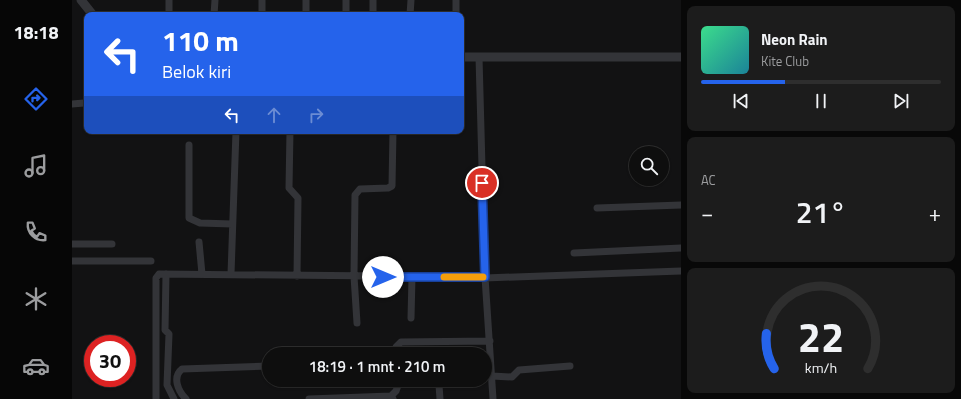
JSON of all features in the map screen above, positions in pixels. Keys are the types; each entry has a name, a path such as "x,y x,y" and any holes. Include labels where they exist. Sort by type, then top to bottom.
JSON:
{"street":[{"path":"81,0 91,12"},
{"path":"169,0 169,12"},
{"path":"214,12 215,0"},
{"path":"262,0 262,12"},
{"path":"306,0 306,12"},
{"path":"346,0 346,12"},
{"path":"373,0 373,12"},
{"path":"410,12 411,0"},
{"path":"456,0 456,12"},
{"path":"464,57 681,57"},
{"path":"479,57 485,277 490,347"},
{"path":"72,104 84,103"},
{"path":"231,274 236,134"},
{"path":"290,134 289,188 298,198 297,276"},
{"path":"357,323 354,276 356,192 360,189 388,188 392,186 393,134"},
{"path":"189,145 189,218 200,223 232,224"},
{"path":"597,208 681,205"},
{"path":"199,242 202,274"},
{"path":"72,244 112,244"},
{"path":"574,253 681,248"},
{"path":"72,261 151,261"},
{"path":"156,399 156,278 163,274 485,277 681,271"},
{"path":"163,274 165,330 169,334 167,385 174,399"},
{"path":"411,318 412,277"},
{"path":"396,347 401,342 490,341"},
{"path":"186,399 179,390 177,382 177,375 182,369 262,366"},
{"path":"493,399 492,376 512,376 519,370 570,366"},
{"path":"309,399 392,397 398,387"},
{"path":"439,387 440,399"}],"slow traffic":[{"path":"444,277 483,277"}],"route":[{"path":"383,277 485,277 482,183"}]}
